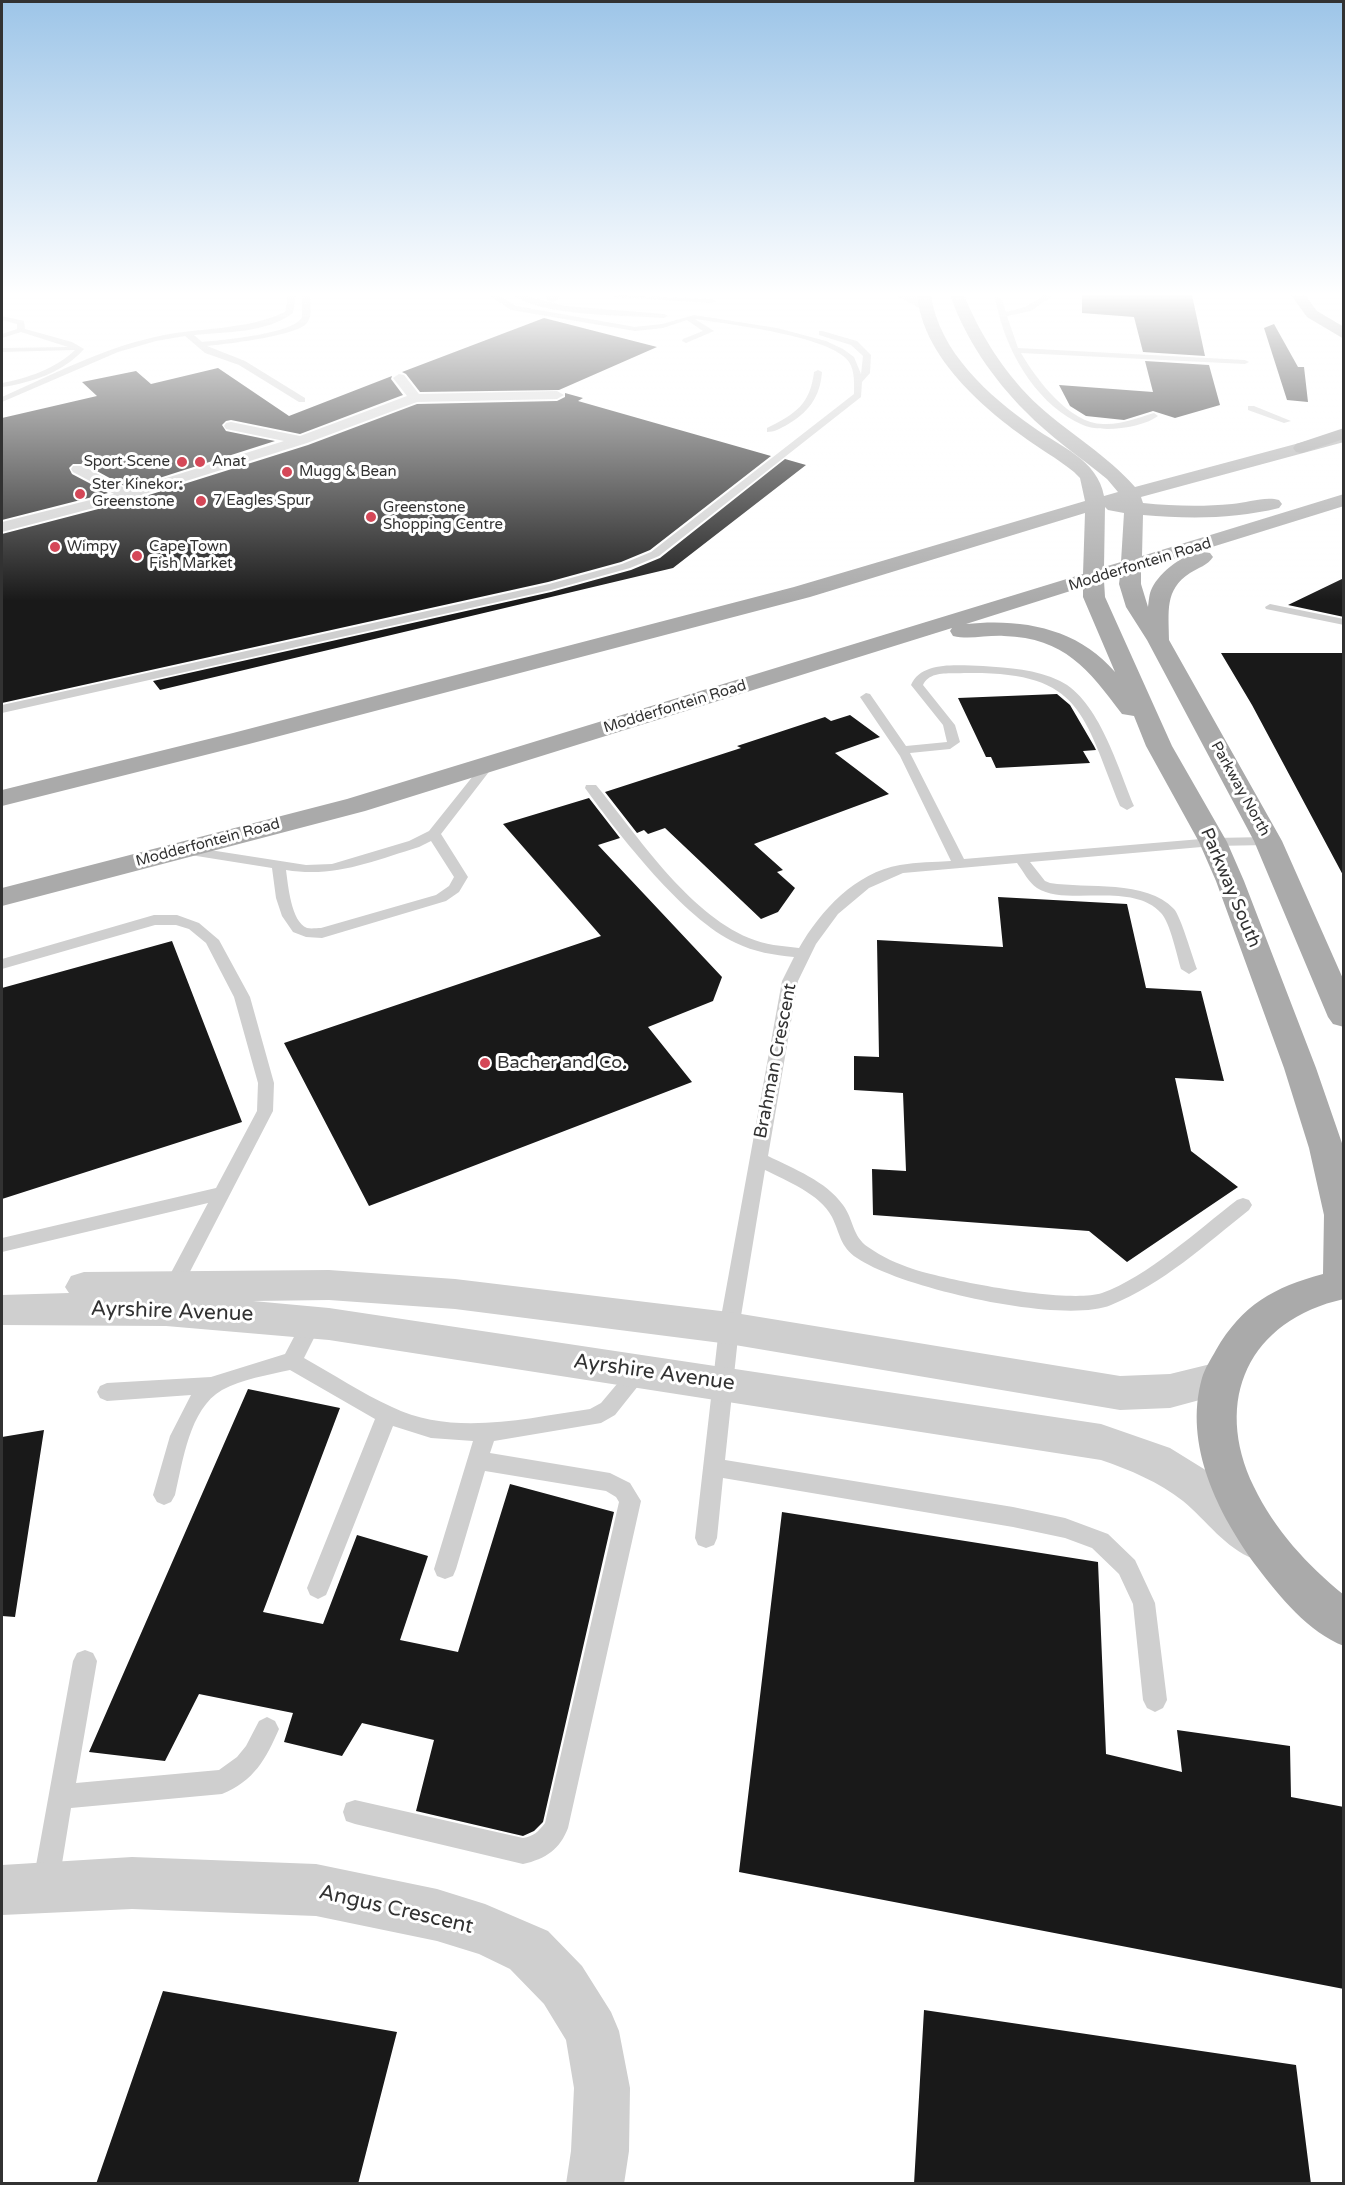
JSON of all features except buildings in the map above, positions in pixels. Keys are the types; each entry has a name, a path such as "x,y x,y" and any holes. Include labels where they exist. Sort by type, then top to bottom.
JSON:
{"main road":[{"name":"Parkway South","path":"985,397 993,406 1089,478 1095,504 1092,580 1097,607 1159,746 1213,842 1264,970 1326,1148 1342,1215 1343,1284"},
{"path":"1022,397 1032,409 1114,475 1133,501 1182,512 1227,513 1286,501 1344,485"},
{"path":"2,798 240,739 802,592 1095,504 1133,501 1218,470 1344,435"},
{"path":"1078,447 1109,462 1138,470 1181,475 1218,470"},
{"name":"Modderfontein Road","path":"2,897 356,804 1092,580 1344,500"},
{"name":"Parkway North","path":"1133,501 1130,584 1137,607 1158,640 1268,842 1344,1017"},
{"path":"1158,640 1158,597 1168,578 1255,529"},
{"path":"763,680 944,634 986,629 1031,633 1072,646 1087,657 1111,683 1159,746"},
{"path":"1343,1284 1295,1297 1258,1321 1231,1354 1219,1379 1216,1411 1219,1444 1236,1498 1269,1552 1317,1605 1344,1624"}],"street":[{"path":"2,527 127,495 302,440 416,398 465,397"},
{"path":"231,426 302,440"},
{"path":"78,469 127,495"},
{"name":"Ayrshire Avenue","path":"2,1297 53,1288 329,1285 443,1293 729,1328 1120,1393 1170,1391 1219,1379"},
{"name":"Ayrshire Avenue","path":"2,1310 55,1308 228,1313 312,1322 1101,1442 1155,1461 1197,1487 1269,1552"},
{"name":"Angus Crescent","path":"24,1888 132,1883 316,1890 437,1915 485,1930 529,1950 563,1985 592,2031 602,2088 600,2151 595,2184"}],"lane":[{"path":"297,397 302,400"},
{"path":"770,430 795,418 813,397"},
{"path":"2,709 551,587 626,566 655,554 856,397"},
{"path":"1051,397 1062,409 1088,425 1126,424 1154,416"},
{"path":"1251,408 1287,421"},
{"path":"1270,607 1344,622"},
{"path":"902,750 944,746 954,742 952,730 936,706 916,685 919,678 925,674 941,670 964,669 1032,675 1061,686 1078,703 1098,736 1127,806"},
{"path":"866,697 885,720 902,750 959,863"},
{"path":"182,850 306,869 333,868 414,844 434,834 489,764"},
{"path":"591,788 680,894 713,924 736,939 776,951 802,953"},
{"path":"279,864 282,898 297,928 306,933 322,933 441,898 454,889 461,877 434,834"},
{"name":"Brahman Crescent","path":"706,1538 729,1328 790,981 802,953 829,915 852,892 870,879 901,869 1213,842 1268,842"},
{"path":"1020,858 1040,884 1046,887 1142,896 1161,905 1168,912 1190,969"},
{"path":"2,964 154,920 177,921 194,926 213,940 242,997 266,1083 266,1111 173,1286"},
{"path":"758,1159 810,1186 830,1202 840,1214 853,1246 874,1258 911,1276 1047,1302 1079,1304 1102,1302 1147,1276 1244,1205"},
{"path":"2,1245 222,1193"},
{"path":"107,1392 213,1385 292,1361 312,1322"},
{"path":"292,1361 387,1415 431,1429 486,1433 594,1418 608,1409 640,1371"},
{"path":"164,1495 181,1433 195,1406 213,1385"},
{"path":"318,1588 387,1415"},
{"path":"445,1569 486,1433"},
{"path":"355,1812 523,1851 537,1849 546,1844 556,1828 630,1501 623,1490 610,1482 477,1460"},
{"path":"714,1467 1065,1527 1100,1542 1126,1568 1144,1603 1155,1700"},
{"path":"24,1888 61,1797 85,1661"},
{"path":"61,1797 222,1782 242,1772 253,1757 267,1729"}],"place":[{"name":"Sport Scene","path":"182,462"},
{"name":"Anat","path":"200,462"},
{"name":"Mugg & Bean","path":"287,472"},
{"name":"Ster Kinekor: Greenstone","path":"80,494"},
{"name":"7 Eagles Spur","path":"201,501"},
{"name":"Greenstone Shopping Centre","path":"371,517"},
{"name":"Wimpy","path":"55,547"},
{"name":"Cape Town Fish Market","path":"137,556"},
{"name":"Bacher and Co.","path":"485,1063"}]}
